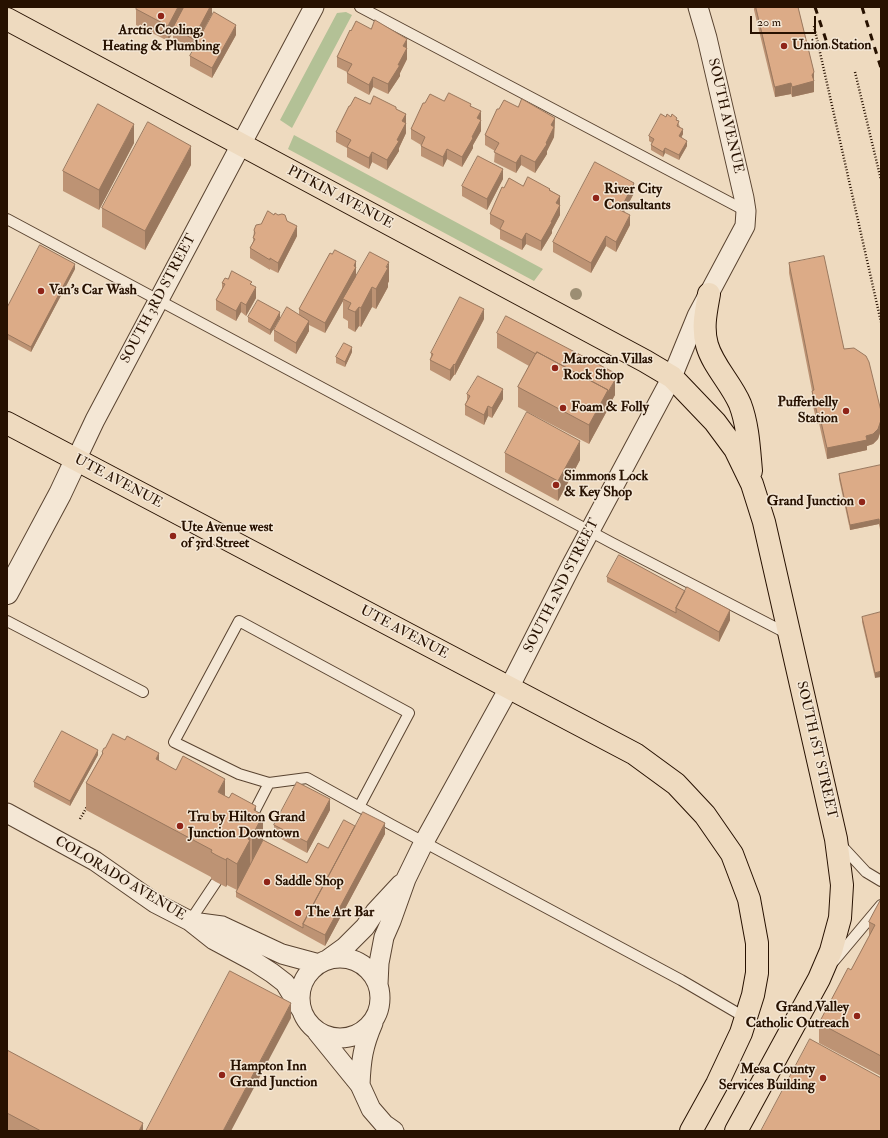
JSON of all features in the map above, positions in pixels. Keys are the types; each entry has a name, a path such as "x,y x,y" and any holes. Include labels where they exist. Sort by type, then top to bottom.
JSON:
{"highway":[{"name":"PITKIN AVENUE","path":"7,19 638,357 672,377"},
{"path":"709,294 705,315 707,346 732,388 740,406 747,434 752,484"},
{"name":"SOUTH 1ST STREET","path":"672,377 715,422 735,449 752,484 764,522 836,839 842,885 840,918 831,951 819,979 736,1131"},
{"name":"UTE AVENUE","path":"7,423 635,754 676,784 705,815 732,854 749,899 757,943 757,973 753,995 746,1018"},
{"path":"691,1131 742,1033 746,1018"}],"street":[{"name":"SOUTH 3RD STREET","path":"7,593 60,494 95,420 314,7"},
{"name":"SOUTH AVENUE","path":"698,7 709,45 745,218"},
{"name":"SOUTH 2ND STREET","path":"378,984 379,963 384,937 406,879 424,842 509,688 672,377 697,316 745,218"},
{"name":"COLORADO AVENUE","path":"7,814 96,861 155,903 190,922 214,940 255,962 285,983 302,1011"},
{"name":"SOUTH 2ND STREET","path":"322,962 345,948 365,927 375,912 406,879"},
{"name":"COLORADO AVENUE","path":"190,922 222,926 282,954 322,962"},
{"path":"360,1085 362,1052 366,1037 380,1006 381,999 378,984 371,972 358,963 343,958 322,962 309,972 302,985 300,1002 302,1011 308,1023 328,1044 360,1085 371,1108 384,1124 394,1131"},
{"path":"313,1028 329,1037 337,1039 346,1038 362,1032 373,1023"}],"lane":[{"path":"360,7 745,218"},
{"path":"7,219 590,531 790,635"},
{"path":"7,621 143,692"},
{"path":"360,807 409,714 239,621 174,742 239,774 269,783 307,778 360,807 424,842 681,980 746,1018"},
{"path":"246,827 269,783"},
{"path":"836,839 866,872 881,881"},
{"path":"190,922 216,882"},
{"path":"819,979 881,904"}],"path":[{"path":"814,26 881,322"},
{"path":"855,72 881,180"},
{"path":"80,819 91,798"}],"green space":[{"path":"346,12 352,15 292,128 280,120 337,13"},
{"path":"294,135 543,269 534,281 288,149"}],"building":[{"path":"138,7 178,7 168,26 136,9"},
{"path":"184,7 210,7 193,39 173,28"},
{"name":"Union Station","path":"756,7 798,7 814,72 812,75 814,81 792,87 791,83 775,87"},
{"path":"214,12 236,25 212,68 190,56"},
{"path":"375,20 407,39 403,46 407,48 398,65 400,65 388,84 373,77 369,85 347,73 352,64 337,57 356,21 371,29"},
{"path":"449,93 481,111 477,118 481,120 462,157 447,149 443,157 421,146 425,137 411,129 423,103 425,103 430,94 444,101"},
{"path":"374,96 406,114 402,121 406,123 397,140 399,141 387,160 372,152 369,158 347,147 351,140 336,132 355,97 370,104"},
{"path":"522,99 555,118 551,125 554,127 546,143 547,144 535,162 521,155 516,163 494,152 499,143 485,135 497,109 499,109 504,100 518,107"},
{"path":"98,104 134,124 99,190 63,171"},
{"path":"661,114 666,117 667,114 671,117 672,114 677,118 676,120 679,121 677,126 683,129 679,136 687,141 679,155 665,148 663,152 651,145 654,139 649,136"},
{"path":"148,122 191,146 145,231 102,208"},
{"path":"478,156 503,169 487,199 462,186"},
{"path":"595,162 634,183 620,210 630,215 616,242 606,236 591,263 553,242"},
{"path":"528,177 560,196 556,203 560,205 541,241 526,233 522,240 500,229 504,221 490,214 502,187 504,188 509,178 523,186"},
{"path":"268,211 274,215 275,213 278,215 285,215 287,221 297,226 278,263 250,248 255,239 253,238 256,225 261,224"},
{"name":"Van's Car Wash","path":"40,245 75,264 31,347 7,334 7,308"},
{"path":"335,250 356,261 354,266 356,267 325,323 299,309 330,253 332,254"},
{"path":"370,252 389,262 386,267 388,268 376,289 372,287 361,308 359,307 355,312 348,309 351,303 343,299"},
{"path":"824,256 844,349 854,348 866,356 869,362 881,411 881,420 878,429 873,434 866,436 867,440 827,448 812,391 814,390 789,263"},
{"path":"232,271 252,282 250,284 256,287 246,305 241,302 236,311 216,300 225,284 222,283 225,278 228,279"},
{"path":"460,297 484,309 455,365 454,364 450,370 430,360 433,354 431,353"},
{"path":"258,300 280,312 270,330 248,317"},
{"path":"287,307 309,321 296,343 274,330"},
{"path":"506,316 613,372 615,380 608,392 608,390 537,352 536,354 497,333"},
{"path":"344,343 352,347 345,362 336,357"},
{"path":"537,352 608,390 589,425 518,387"},
{"path":"478,376 503,389 492,408 488,406 484,415 465,405 470,396 467,394"},
{"path":"527,412 580,441 558,481 505,453"},
{"name":"Grand Junction","path":"881,465 881,530 879,519 850,525 839,474"},
{"path":"619,555 685,591 676,608 676,613 607,577"},
{"path":"687,587 730,610 719,632 676,608"},
{"path":"881,612 881,671 875,673 862,617"},
{"path":"62,731 98,750 70,801 34,782"},
{"path":"113,734 125,740 127,736 159,753 156,759 176,770 183,756 225,779 218,792 229,798 232,793 256,806 254,810 263,815 252,836 250,834 248,839 250,840 237,864 227,858 226,860 216,855 211,852 212,850 86,783"},
{"path":"297,782 330,799 307,842 274,825"},
{"path":"363,812 385,823 325,935 303,924"},
{"path":"344,820 355,826 303,924 303,928 236,892 263,840 307,863 318,843 328,848"},
{"name":"Grand Valley Catholic Outreach","path":"881,899 881,1056 819,1023 848,968 851,970 875,925 869,922"},
{"name":"Hampton Inn Grand Junction","path":"230,971 291,1003 223,1131 146,1131"},
{"name":"Mesa County Services Building","path":"810,1039 881,1078 881,1131 761,1131"},
{"path":"7,1050 143,1123 139,1131 41,1131 7,1113"}],"railway":[{"path":"815,7 829,49"},
{"path":"862,7 881,68"}],"place":[{"name":"Arctic Cooling, Heating & Plumbing","path":"161,16"},
{"name":"Union Station","path":"784,46"},
{"name":"River City Consultants","path":"596,198"},
{"name":"Van's Car Wash","path":"41,291"},
{"name":"Maroccan Villas Rock Shop","path":"555,368"},
{"name":"Foam & Folly","path":"563,408"},
{"name":"Pufferbelly Station","path":"846,411"},
{"name":"Simmons Lock & Key Shop","path":"556,485"},
{"name":"Grand Junction","path":"862,502"},
{"name":"Ute Avenue west of 3rd Street","path":"173,536"},
{"name":"Tru by Hilton Grand Junction Downtown","path":"180,826"},
{"name":"Saddle Shop","path":"267,882"},
{"name":"The Art Bar","path":"298,913"},
{"name":"Grand Valley Catholic Outreach","path":"857,1016"},
{"name":"Hampton Inn Grand Junction","path":"222,1075"},
{"name":"Mesa County Services Building","path":"823,1078"}]}
